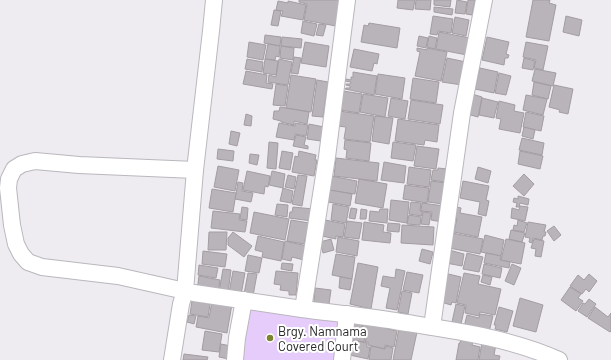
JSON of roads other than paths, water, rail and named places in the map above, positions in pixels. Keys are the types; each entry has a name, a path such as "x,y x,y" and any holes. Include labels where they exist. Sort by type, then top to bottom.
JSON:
{"street":[{"path":"172,360 181,304 185,291 195,170 214,0"},
{"path":"303,309 327,157 347,0"},
{"path":"432,327 462,113 484,0"},
{"path":"195,170 79,165 35,161 22,164 14,169 9,179 8,188 12,225 16,244 21,254 28,262 42,267 118,276 194,293 432,327 498,340 544,353 559,360"},
{"path":"235,360 237,338 244,300"},
{"path":"342,360 347,314"}],"place":[{"name":"Brgy. Namnama Covered Court","path":"270,338"}]}
